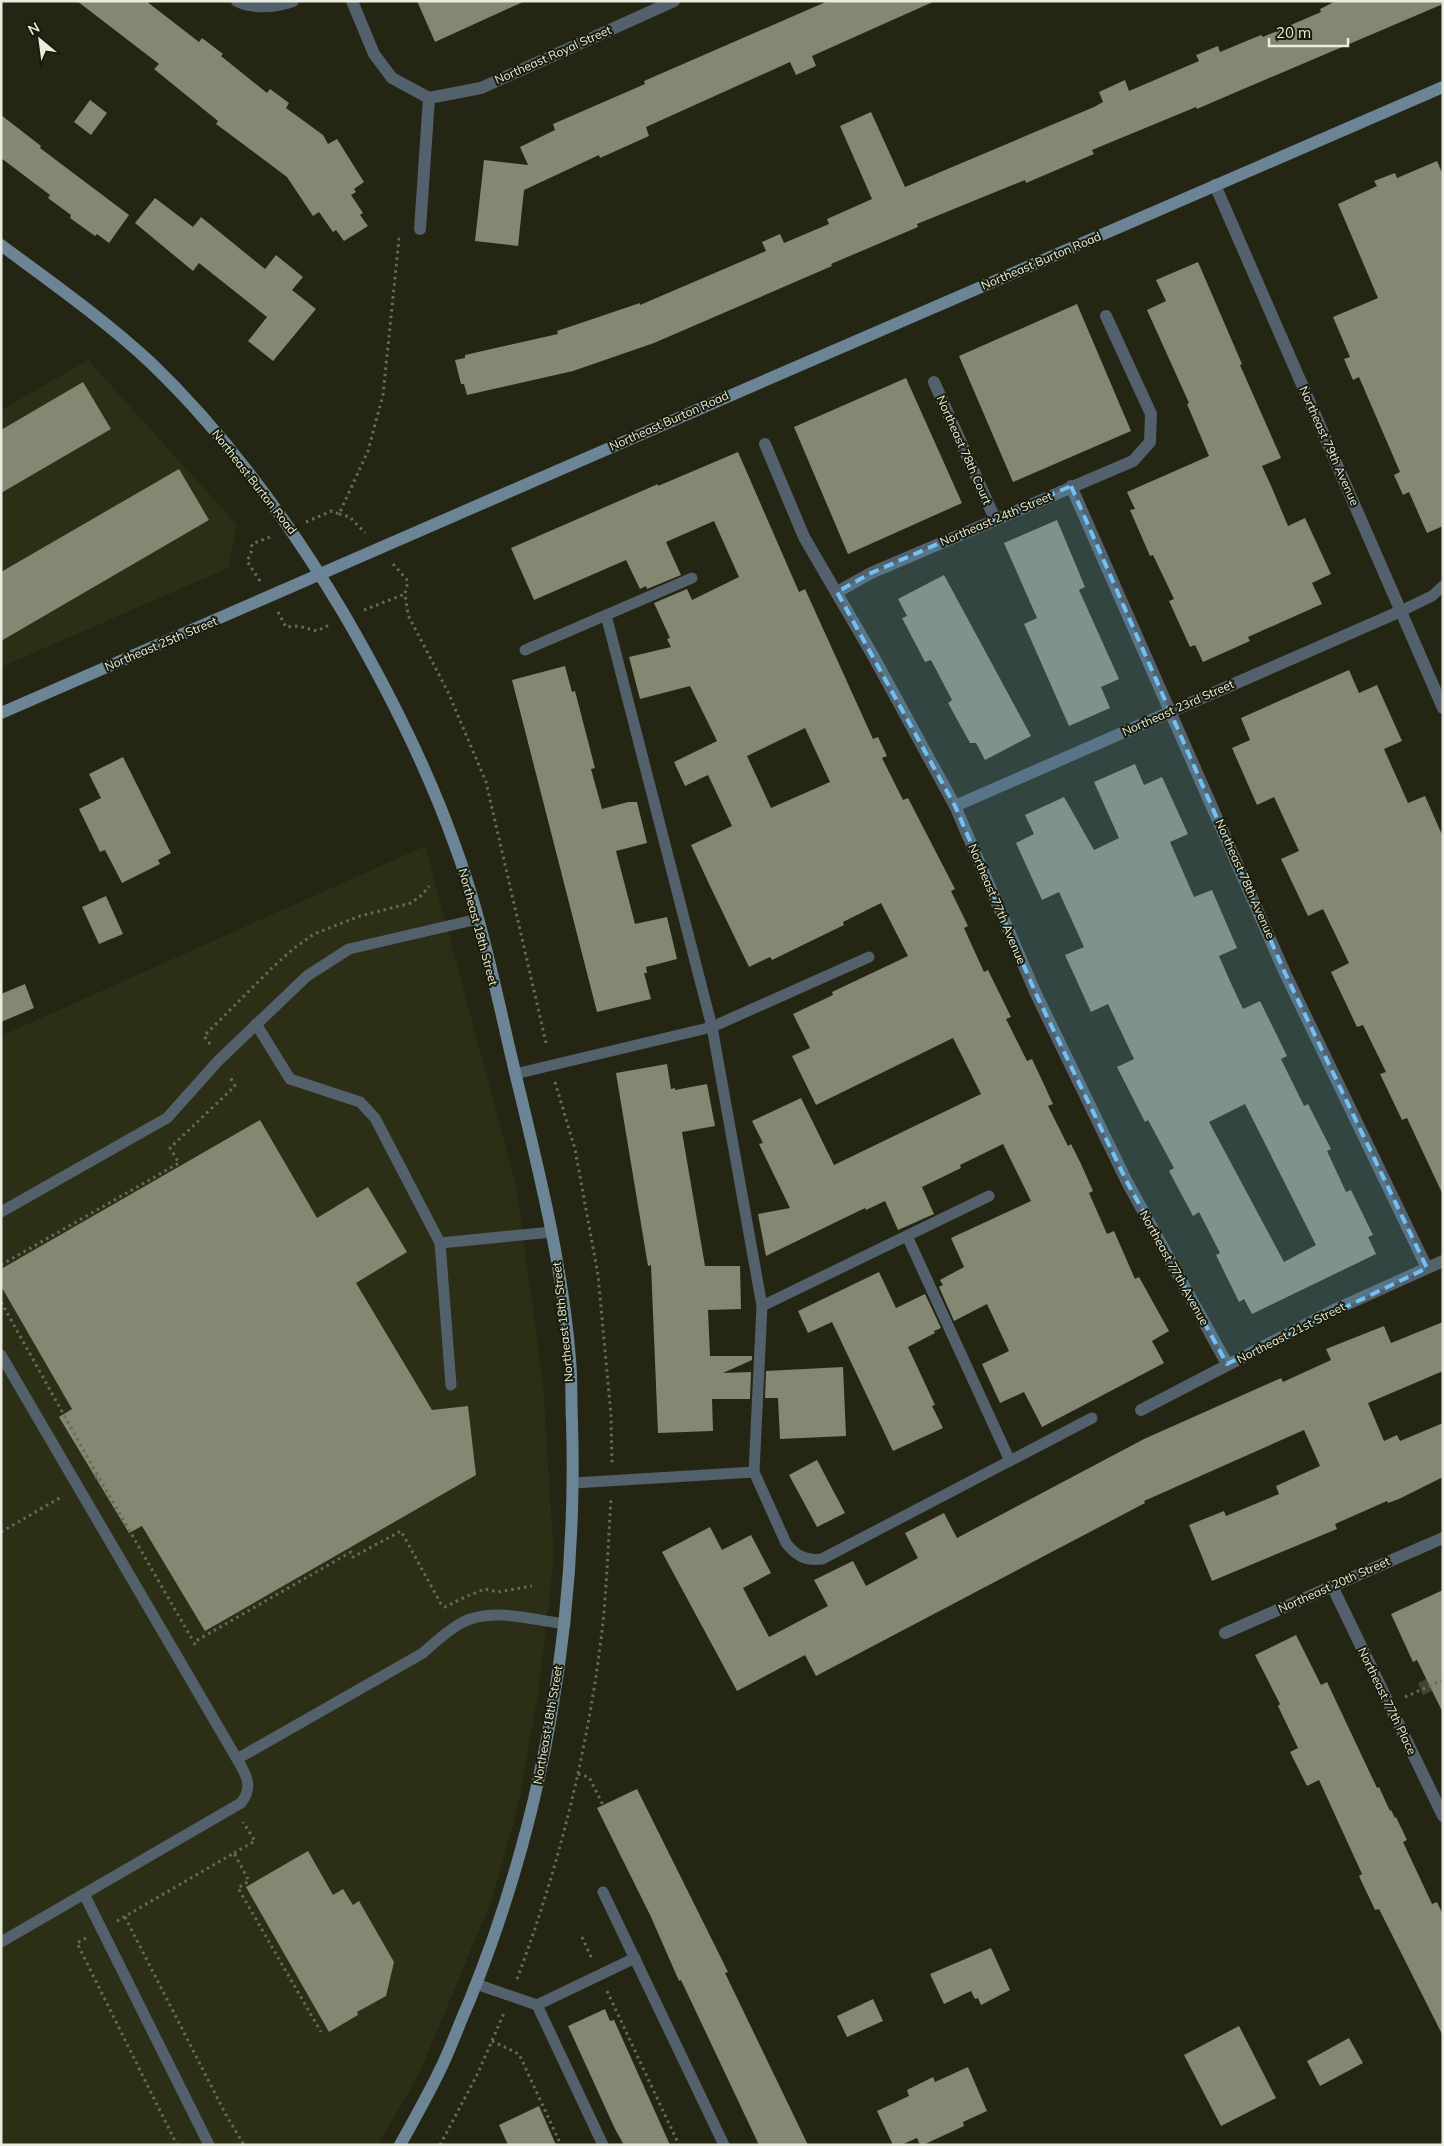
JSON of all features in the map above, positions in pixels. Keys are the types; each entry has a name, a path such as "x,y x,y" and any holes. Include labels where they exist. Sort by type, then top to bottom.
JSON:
{"street":[{"path":"238,1 249,6 281,5 293,1"},
{"path":"352,1 374,54 392,78 429,98 420,229"},
{"name":"Northeast Royal Street","path":"429,98 481,88 674,1"},
{"name":"Northeast Burton Road","path":"1,245 73,298 150,362 214,430 291,528 321,575 749,386 1443,87"},
{"name":"Northeast 79th Avenue","path":"1215,185 1443,708"},
{"name":"Northeast 24th Street","path":"837,592 871,573 1133,461 1150,442 1151,414 1106,316"},
{"name":"Northeast 78th Court","path":"934,382 995,519"},
{"name":"Northeast 77th Avenue","path":"764,444 804,537 837,592 956,806 1036,994 1092,1110 1127,1182 1227,1364"},
{"name":"Northeast 78th Avenue","path":"1071,486 1286,973 1426,1268"},
{"name":"Northeast 25th Street","path":"1,713 321,575"},
{"name":"Northeast 18th Street","path":"321,575 380,676 426,770 456,847 478,919 552,1232 570,1358 574,1483 570,1563 558,1678 538,1784 519,1858 498,1926 476,1984 441,2068 400,2145"},
{"name":"Northeast 23rd Street","path":"956,806 1401,611"},
{"name":"Northeast 21st Street","path":"1141,1410 1332,1311 1443,1261"},
{"name":"Northeast 20th Street","path":"1225,1633 1443,1538"},
{"name":"Northeast 77th Place","path":"1332,1586 1443,1816"}],"lane":[{"path":"525,650 692,578"},
{"path":"1401,611 1437,596 1443,586"},
{"path":"606,615 712,1027 762,1306 754,1472 786,1543 797,1554 812,1560 822,1559 1092,1418"},
{"path":"1,1212 167,1118 220,1060 307,976 348,949 478,919"},
{"path":"515,1074 712,1027 869,958"},
{"path":"256,1024 290,1079 360,1102 375,1118 440,1244 451,1385"},
{"path":"762,1306 989,1196"},
{"path":"440,1244 552,1232"},
{"path":"907,1236 1010,1460"},
{"path":"1,1355 237,1759 249,1784 248,1791 241,1803 1,1942"},
{"path":"574,1483 754,1472"},
{"path":"237,1759 423,1652 448,1631 464,1622 493,1615 565,1624"},
{"path":"603,1892 724,2145"},
{"path":"84,1894 209,2145"},
{"path":"476,1984 537,2005 635,1958"},
{"path":"537,2005 603,2145"}],"path":[{"path":"338,514 368,451 383,395 399,239 420,229"},
{"path":"291,528 332,511 350,517 408,581 405,594 408,615 448,692 486,782 550,1066 575,1150 598,1275 611,1415 612,1481 602,1631 578,1774 558,1857 511,1997 478,2073 440,2145"},
{"path":"1,1302 98,1476"},
{"path":"198,1650 194,1642 350,1552 353,1558 400,1531 441,1604 445,1607 465,1596 485,1590 498,1592 532,1586"},
{"path":"1389,1704 1443,1680"},
{"path":"578,1774 590,1777 603,1805"},
{"path":"178,2145 77,1943 255,1841 243,1821 248,1818"},
{"path":"234,1854 250,1881 238,1888 321,2032"},
{"path":"125,1916 225,2114 244,2145"},
{"path":"582,1937 679,2145"},
{"path":"492,2041 519,2054 561,2145"}],"highlighted area":[{"path":"1071,486 1285,973 1427,1268 1227,1364 1127,1182 1036,994 955,806 837,592 871,573"}],"shaded area":[{"path":"88,360 237,525 228,568 1,667 1,410"},
{"path":"425,846 516,1185 543,1384 554,1559 538,1694 518,1806 492,1899 420,2072 378,2145 1,2145 1,1036"},
{"path":"1443,1671 1443,1686 1423,1695 1418,1683"}],"building":[{"path":"77,1 146,1 199,42 202,38 267,93 270,89 289,103 286,108 323,135 328,144 337,139 364,182 354,189 356,192 351,195 363,213 360,215 368,226 344,241 336,230 333,232 319,212 313,216 287,177 216,124 218,121 154,69 159,64"},
{"path":"417,1 525,1 435,42"},
{"path":"828,1 935,1 812,56 816,66 796,75 790,62 646,127 649,136 600,158 599,155 524,190 518,246 475,241 484,160 528,165 520,147 555,130 553,124 645,84 644,81"},
{"path":"1336,1 1443,1 1443,4 1197,109 1196,107 1092,150 1094,154 1026,183 1025,180 917,224 918,227 831,264 832,266 654,343 573,371 467,395 464,384 461,384 455,360 465,358 465,355 558,334 557,331 640,303 640,305 766,251 762,242 780,234 784,243 829,224 827,219 872,199 840,126 871,112 905,187 1094,107 1103,102 1099,92 1125,80 1129,91 1199,61 1196,55 1218,46 1220,52 1261,35 1263,37 1321,12 1320,9"},
{"path":"90,100 107,113 91,135 74,122"},
{"path":"1,115 41,146 40,148 129,215 109,243 97,234 95,236 70,218 71,215 48,198 50,195 1,158"},
{"path":"1437,161 1443,175 1443,526 1427,533 1409,492 1403,495 1394,475 1400,472 1359,377 1353,380 1344,359 1350,357 1333,317 1378,298 1338,204 1377,186 1374,181 1395,173 1397,178"},
{"path":"155,198 193,227 201,217 265,269 276,255 303,277 292,290 316,309 273,361 248,341 267,317 199,263 193,271 135,223"},
{"path":"1198,262 1281,458 1262,466 1288,526 1305,518 1331,574 1312,583 1322,604 1248,637 1250,641 1203,662 1195,645 1190,647 1169,601 1174,599 1153,555 1150,556 1130,510 1135,509 1127,492 1209,456 1187,404 1189,403 1147,310 1166,301 1156,280"},
{"path":"1077,304 1131,431 1013,482 959,356"},
{"path":"906,378 962,503 848,554 794,427"},
{"path":"83,382 111,429 1,493 1,430"},
{"path":"738,452 799,592 805,589 873,739 878,737 887,756 882,758 903,800 908,798 955,889 951,891 968,926 964,928 984,972 988,970 1011,1017 1006,1019 1027,1061 1032,1059 1040,1076 1053,1104 1048,1106 1068,1146 1071,1144 1081,1164 1093,1191 1089,1193 1107,1234 1114,1231 1135,1279 1139,1277 1169,1331 1152,1341 1164,1363 1042,1427 1024,1392 1000,1403 982,1364 1009,1351 987,1304 954,1321 939,1287 943,1285 940,1280 964,1267 951,1238 1031,1201 1003,1144 960,1165 961,1168 922,1187 934,1214 898,1230 885,1201 866,1210 865,1208 766,1256 758,1214 790,1208 759,1144 763,1143 752,1121 801,1098 834,1165 981,1094 953,1038 816,1105 792,1056 810,1048 793,1014 833,995 832,992 908,956 881,903 843,922 844,925 772,960 770,957 749,967 710,886 691,845 732,826 708,775 685,786 674,762 717,741 690,686 640,699 629,657 671,647 667,639 670,638 654,603 687,589 692,600 739,577 714,521 666,542 681,575 647,589 646,586 640,589 626,560 534,600 511,548 658,484 658,486","holes":["805,728 830,782 771,808 747,756"]},
{"path":"179,469 209,520 1,641 1,572"},
{"path":"1057,520 1085,587 1079,590 1119,679 1101,687 1110,708 1069,726 1024,624 1037,618 1004,543"},
{"path":"944,575 1031,736 985,760 976,743 970,743 948,703 952,700 931,660 925,662 902,618 907,616 898,599"},
{"path":"565,666 572,692 575,691 595,768 591,769 602,809 628,802 637,802 647,843 616,851 635,924 667,917 677,959 646,967 647,973 644,973 651,999 597,1012 512,680"},
{"path":"1349,670 1359,693 1377,685 1402,741 1384,749 1408,803 1425,796 1443,837 1443,1195 1407,1118 1402,1120 1380,1074 1386,1072 1363,1025 1357,1027 1331,972 1349,963 1323,909 1308,916 1281,859 1299,851 1274,797 1257,805 1232,748 1250,740 1241,718"},
{"path":"123,757 171,853 158,860 160,864 122,883 105,850 100,852 79,809 101,798 89,774"},
{"path":"1135,764 1144,785 1162,777 1188,834 1170,842 1194,897 1212,890 1237,948 1219,956 1229,979 1243,1009 1260,1001 1287,1056 1281,1059 1304,1106 1308,1104 1331,1149 1327,1151 1346,1192 1351,1190 1373,1235 1368,1237 1376,1254 1252,1314 1244,1299 1239,1302 1216,1255 1220,1253 1199,1212 1193,1216 1169,1171 1174,1168 1148,1120 1145,1122 1117,1067 1134,1059 1108,1004 1091,1012 1065,955 1084,947 1059,892 1042,900 1016,843 1034,834 1025,815 1064,797 1094,850 1119,838 1094,782","holes":["1245,1104 1316,1245 1284,1262 1209,1122"]},
{"path":"106,896 123,934 99,944 82,907"},
{"path":"25,984 34,1008 1,1022 1,994"},
{"path":"667,1064 671,1089 675,1088 675,1090 707,1084 715,1126 682,1132 705,1266 740,1266 741,1309 708,1310 710,1356 752,1356 752,1360 723,1373 751,1372 750,1399 712,1399 713,1431 658,1433 651,1265 648,1266 616,1073"},
{"path":"260,1120 317,1218 368,1187 407,1252 356,1283 432,1410 468,1406 476,1475 205,1631 142,1526 129,1533 59,1417 72,1409 1,1286 1,1269"},
{"path":"879,1272 896,1308 925,1294 941,1328 908,1347 935,1405 932,1406 943,1428 893,1451 832,1322 808,1333 798,1311"},
{"path":"1443,1322 1443,1371 1368,1403 1384,1441 1397,1435 1400,1441 1443,1423 1443,1477 1399,1499 1388,1503 1387,1501 1335,1524 1337,1529 1212,1581 1189,1525 1224,1511 1226,1516 1279,1494 1276,1486 1320,1466 1304,1430 1144,1501 1145,1503 816,1676 805,1655 737,1691 662,1552 710,1527 722,1550 751,1535 771,1573 743,1588 769,1637 828,1606 814,1580 853,1561 866,1586 918,1558 905,1533 944,1513 957,1538 1144,1439 1281,1378 1283,1382 1331,1360 1326,1349 1384,1326 1391,1343"},
{"path":"843,1367 846,1436 780,1439 778,1398 765,1398 766,1371"},
{"path":"817,1460 845,1513 817,1527 789,1475"},
{"path":"1443,1590 1443,1713 1417,1660 1413,1662 1391,1614"},
{"path":"1296,1635 1321,1685 1327,1682 1377,1788 1379,1787 1407,1840 1403,1842 1432,1904 1437,1902 1443,1915 1443,2036 1379,1909 1375,1910 1359,1876 1362,1874 1319,1780 1307,1786 1290,1752 1298,1748 1278,1706 1280,1704 1255,1655"},
{"path":"637,1789 728,1972 725,1973 808,2145 759,2145 681,1980 679,1981 651,1917 597,1808"},
{"path":"308,1851 333,1895 343,1889 353,1905 359,1901 394,1962 386,1996 357,2012 358,2015 329,2032 246,1887"},
{"path":"991,1948 1010,1990 981,2005 978,1998 975,1999 971,1991 944,2004 930,1974"},
{"path":"873,1999 883,2021 847,2037 837,2016"},
{"path":"605,2009 610,2021 614,2020 670,2145 624,2145 615,2129 568,2026"},
{"path":"1239,2026 1276,2098 1221,2126 1184,2055"},
{"path":"1349,2038 1363,2063 1320,2086 1307,2061"},
{"path":"968,2067 987,2111 963,2122 964,2126 923,2145 920,2145 917,2138 901,2145 893,2145 877,2111 909,2096 907,2090 933,2077 935,2082"},
{"path":"539,2106 556,2145 508,2145 499,2125"}]}
